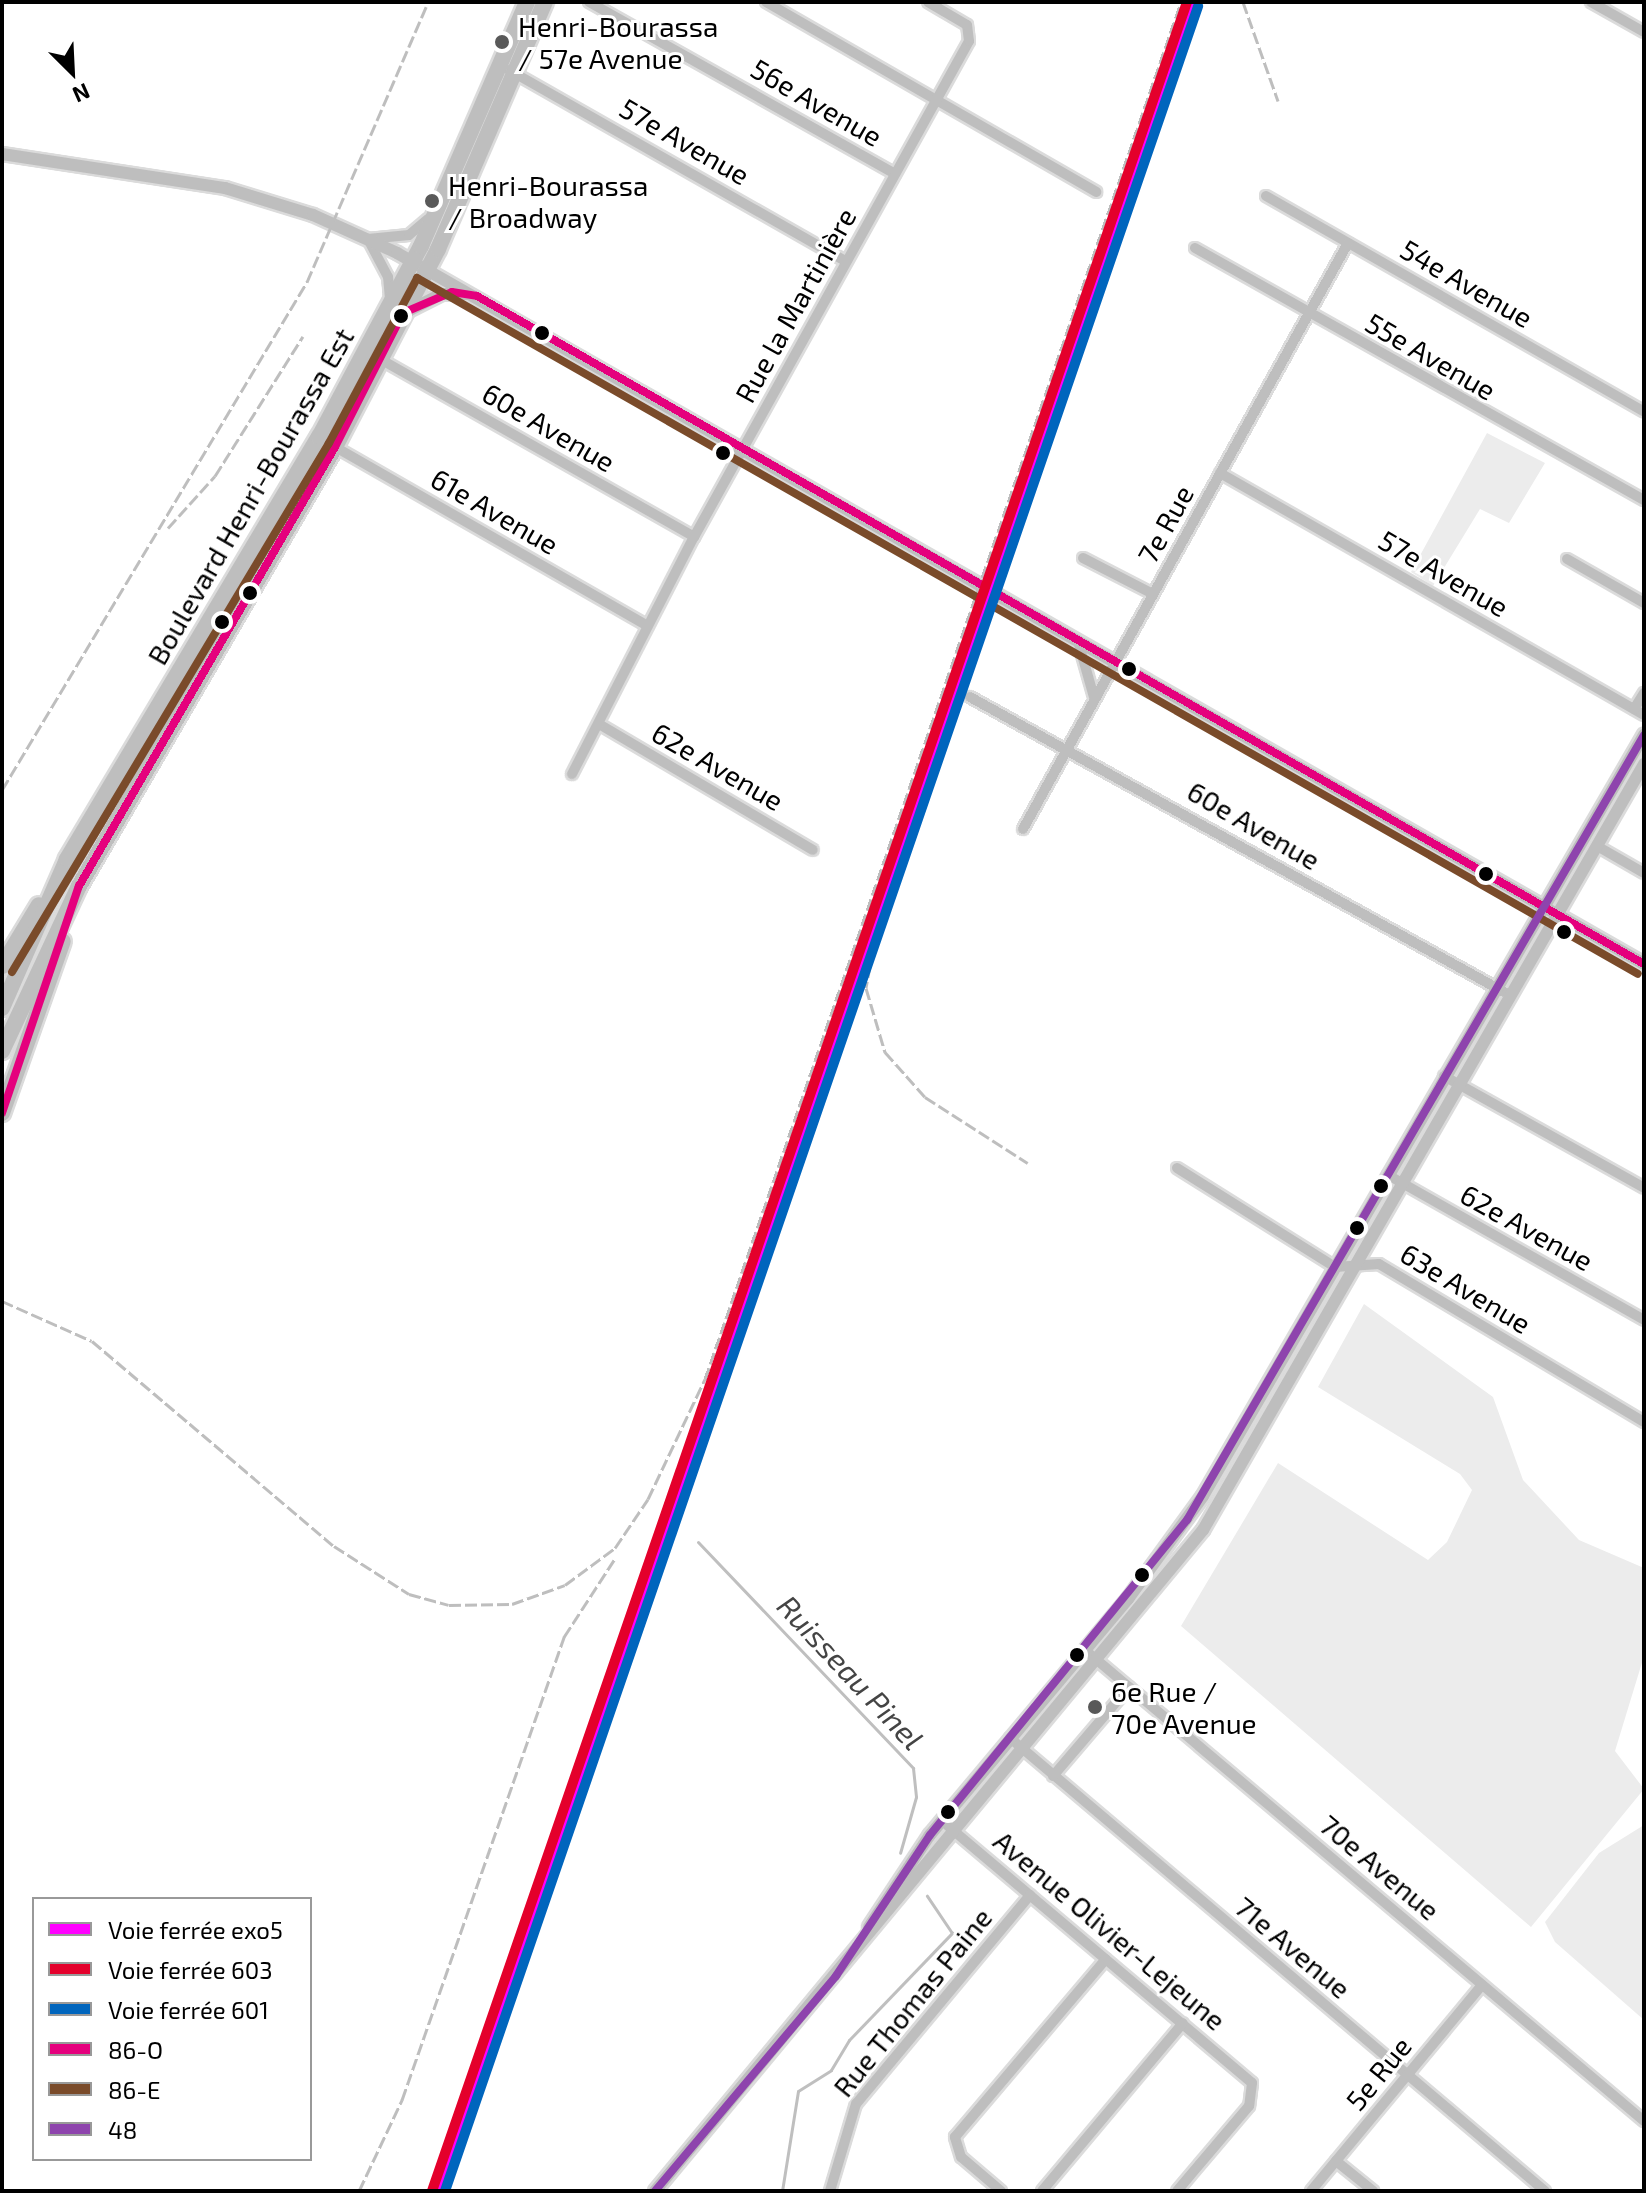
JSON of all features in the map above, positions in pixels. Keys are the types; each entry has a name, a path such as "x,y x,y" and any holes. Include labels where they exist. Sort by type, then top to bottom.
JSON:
{"main road":[{"name":"Boulevard Henri-Bourassa Est","path":"2,1008 67,859 420,265 508,69 527,2"},
{"name":"Boulevard Henri-Bourassa Est","path":"420,265 449,187 545,2"},
{"name":"Boulevard Henri-Bourassa Est","path":"2,1051 79,886 335,447 380,359 395,311"},
{"path":"2,966 67,859"},
{"path":"2,1113 79,886"}],"street":[{"name":"56e Avenue","path":"589,2 895,174"},
{"path":"766,2 1096,192"},
{"name":"Rue la Martinière","path":"572,774 694,537 895,174 969,30 928,2"},
{"path":"1591,2 1644,32"},
{"name":"57e Avenue","path":"508,69 845,261"},
{"path":"2,154 225,188 368,239 477,296 1644,964"},
{"path":"368,239 422,227 449,187"},
{"name":"54e Avenue","path":"1266,196 1644,412"},
{"path":"368,239 388,277 395,311 441,294 477,296"},
{"name":"7e Rue","path":"1023,829 1348,243"},
{"name":"55e Avenue","path":"1195,248 1644,500"},
{"name":"60e Avenue","path":"380,359 694,537"},
{"name":"61e Avenue","path":"319,437 648,626"},
{"name":"57e Avenue","path":"1220,473 1639,712"},
{"path":"1083,558 1153,594"},
{"path":"1567,559 1644,603"},
{"path":"1077,639 1089,659 1095,700"},
{"path":"1639,712 1644,693"},
{"name":"60e Avenue","path":"970,697 1068,747 1512,997"},
{"name":"62e Avenue","path":"599,724 813,850"},
{"path":"836,1976 942,1821 1085,1650 1187,1520 1644,735"},
{"path":"655,2191 1100,1663 1203,1530 1360,1263 1644,764"},
{"path":"1597,846 1644,873"},
{"path":"1444,1076 1644,1188"},
{"path":"1177,1168 1335,1267"},
{"name":"62e Avenue","path":"1388,1175 1644,1320"},
{"name":"63e Avenue","path":"1335,1267 1379,1264 1644,1422"},
{"path":"1187,1520 1203,1530"},
{"name":"70e Avenue","path":"1085,1650 1644,2121"},
{"path":"1053,1776 1129,1687"},
{"name":"71e Avenue","path":"1010,1738 1545,2191"},
{"name":"Avenue Olivier-Lejeune","path":"942,1821 1246,2077 1254,2091 1249,2106 1177,2191"},
{"name":"Rue Thomas Paine","path":"830,2191 856,2104 1030,1895"},
{"path":"1001,2191 961,2157 955,2137 1106,1959"},
{"name":"5e Rue","path":"1311,2191 1482,1985"},
{"path":"1042,2191 1183,2023"},
{"path":"1336,2161 1373,2191"}],"shaded area":[{"path":"1487,433 1545,463 1509,523 1480,509 1433,586 1411,572"},
{"path":"1364,1304 1493,1397 1523,1480 1579,1540 1644,1568 1644,1656 1615,1751 1644,1789 1531,1927 1181,1626 1278,1463 1428,1560 1447,1542 1472,1490 1460,1474 1318,1387"},
{"path":"1644,1825 1644,2020 1555,1942 1545,1922 1599,1853"}],"waterway":[{"name":"Ruisseau Pinel","path":"698,1542 913,1768 916,1797 900,1853"},
{"name":"Ruisseau Pinel","path":"782,2191 798,2091 831,2070 849,2040 952,1933 927,1896"}],"railway":[{"path":"2,790 307,282 428,2"},
{"path":"2,1301 92,1341 334,1546 409,1594 449,1605 512,1604 565,1585 615,1548 648,1499 705,1379 1181,2"},
{"path":"1243,2 1278,101"},
{"path":"168,528 215,476 303,336"},
{"path":"882,903 866,988 885,1052 925,1097 1028,1163"},
{"path":"359,2191 402,2100 564,1637 614,1560"}],"rail line":[{"name":"603","path":"432,2191 1187,2"},
{"name":"exo5","path":"437,2191 1193,2"},
{"name":"601","path":"445,2191 1198,6"}],"transit line":[{"name":"86-E","path":"12,972 329,443 417,278 1638,974"},
{"name":"86-O","path":"2,1113 79,886 335,447 403,313 452,292 477,296 1644,964"},
{"name":"48","path":"655,2191 836,1976 930,1835 1187,1520 1644,735"}],"place":[{"name":"Henri-Bourassa / 57e Avenue","path":"502,42"},
{"name":"Henri-Bourassa / Broadway","path":"432,201"},
{"name":"6e Rue / 70e Avenue","path":"1095,1707"}]}
